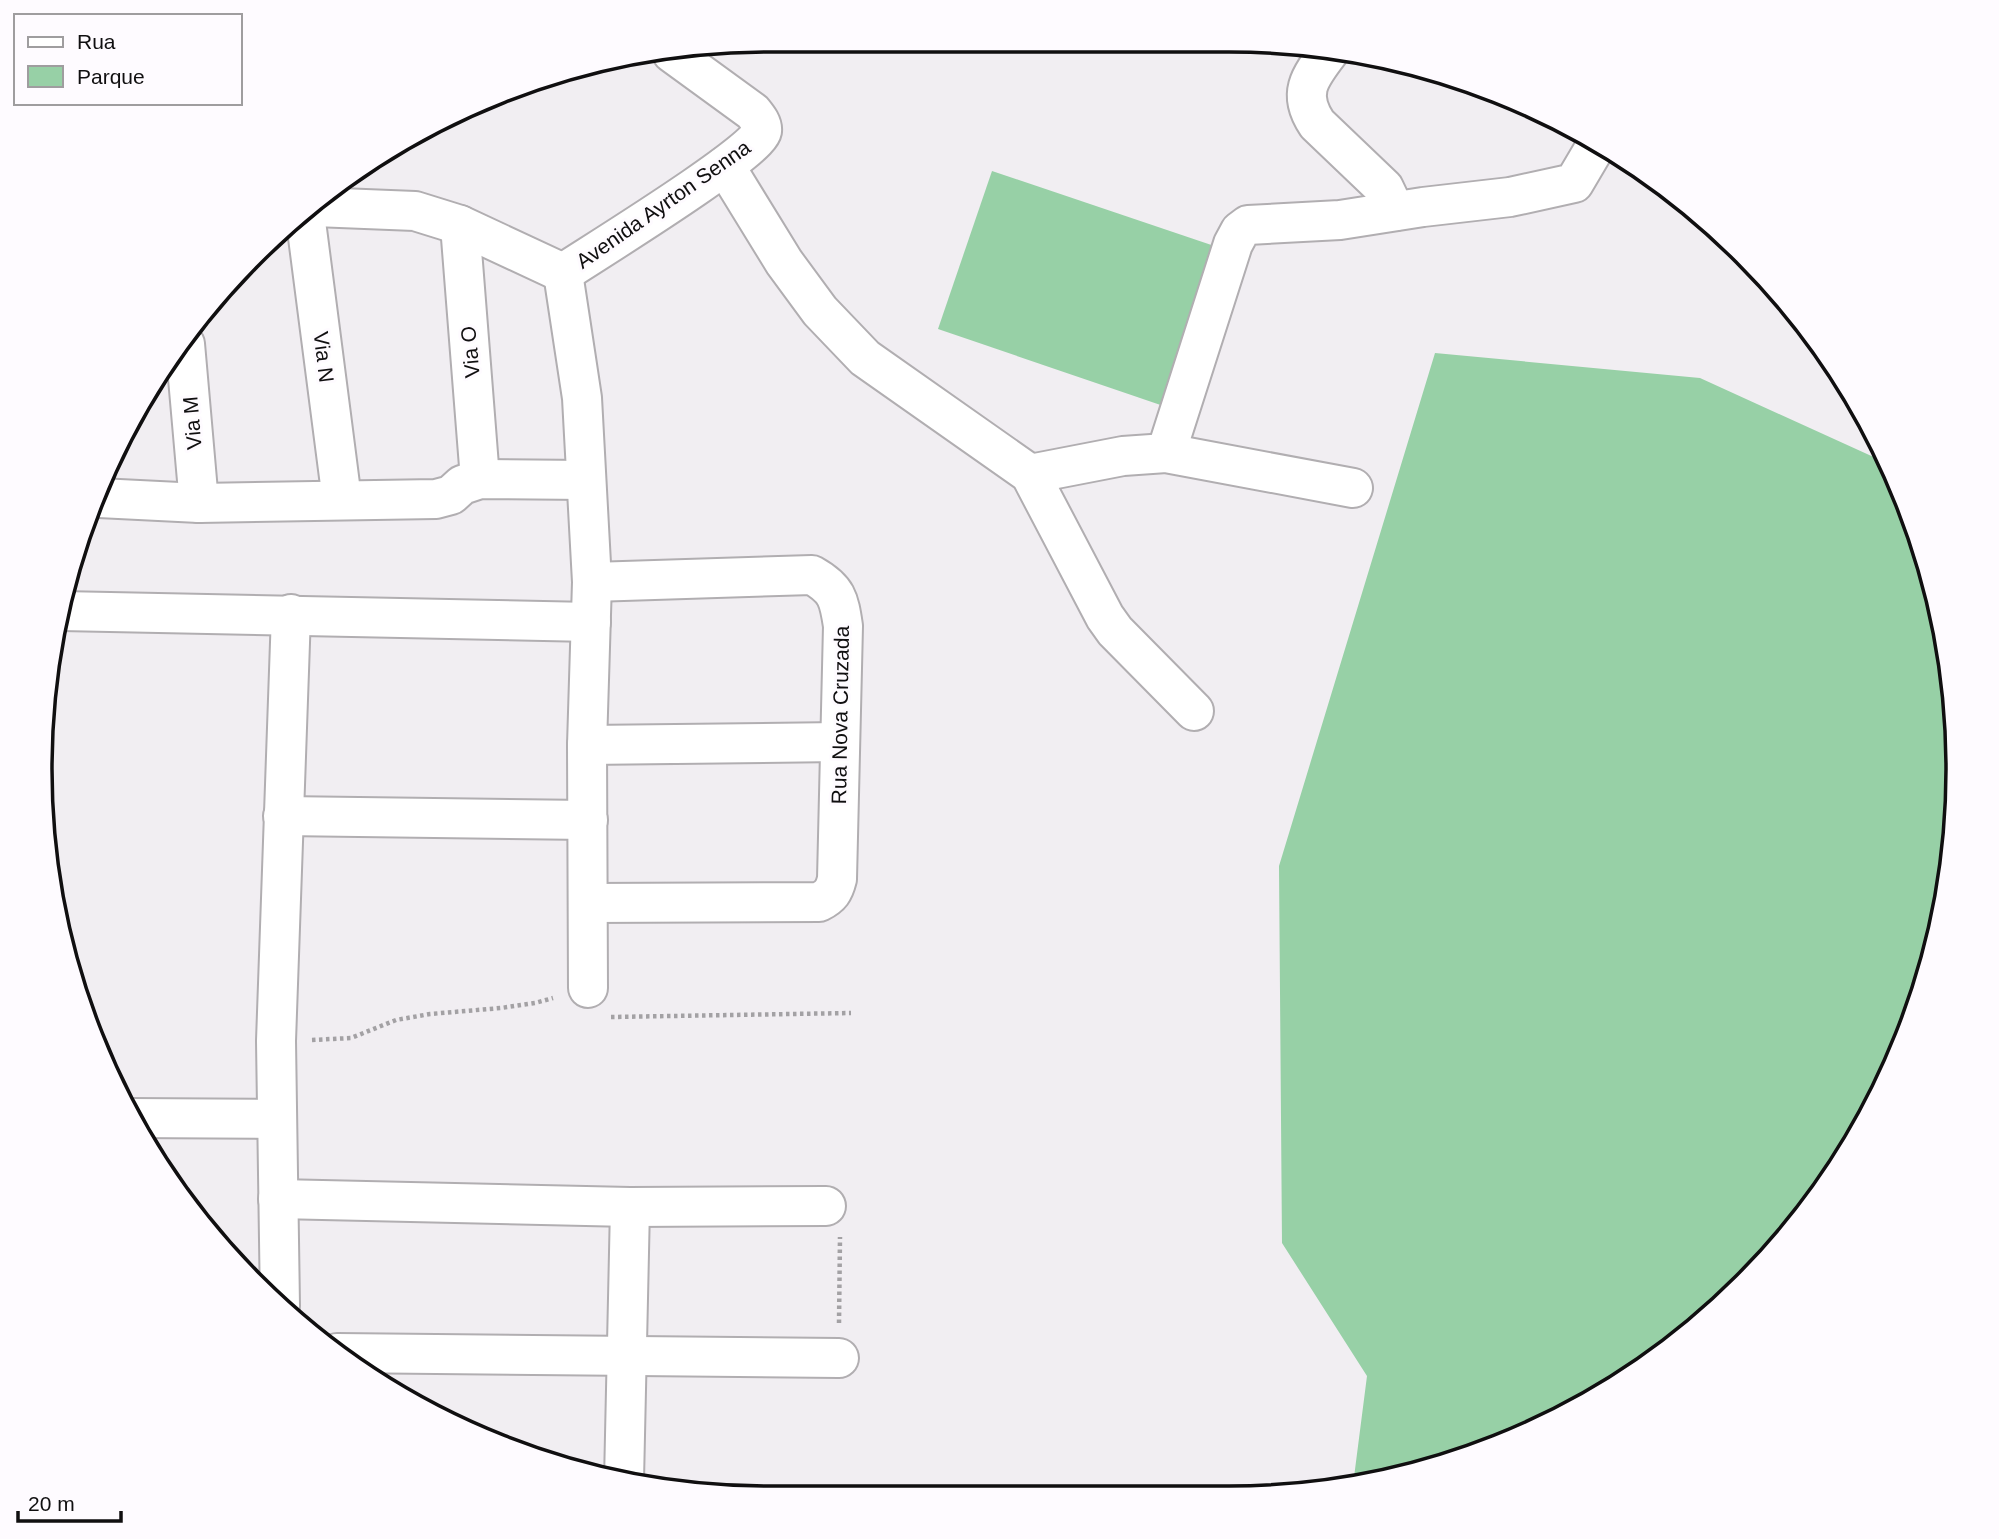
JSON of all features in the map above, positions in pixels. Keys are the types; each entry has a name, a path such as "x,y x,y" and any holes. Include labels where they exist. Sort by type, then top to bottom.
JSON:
{"street":[{"name":"Avenida Ayrton Senna","path":"325,207 415,211 460,225 563,273 725,166 758,139 762,132 762,125 753,113 680,59"},
{"path":"1323,59 1307,88 1310,114 1317,124 1384,188 1395,211"},
{"path":"1166,453 1233,244 1240,231 1248,225 1340,220 1510,197 1574,183 1592,152"},
{"path":"725,166 798,282 820,312 865,358 1030,474 1105,617 1115,631 1194,711"},
{"name":"Via N","path":"306,223 342,500"},
{"name":"Via O","path":"460,225 480,479"},
{"path":"563,273 582,398 592,582 587,745 588,988"},
{"name":"Via M","path":"186,354 199,503"},
{"path":"1030,474 1124,456 1166,453 1353,488"},
{"path":"106,498 199,503 436,499 451,495 462,485 480,479 586,480"},
{"name":"Rua Nova Cruzada","path":"589,903 819,902 834,892 837,879 842,626 840,603 829,585 812,575 592,582"},
{"path":"71,611 591,622"},
{"path":"280,1292 276,1041 291,614"},
{"path":"587,745 840,742"},
{"path":"283,816 588,820"},
{"path":"143,1118 277,1119"},
{"path":"278,1199 630,1207 826,1206"},
{"path":"624,1472 630,1207"},
{"path":"354,1353 839,1358"}],"path":[{"path":"276,1041 351,1038 396,1020 535,1003 588,988 601,1013 610,1017 851,1013"},
{"path":"826,1206 836,1209 840,1219 839,1358"}],"green space":[{"path":"992,171 1241,255 1187,414 938,329"},
{"path":"1435,353 1700,378 1876,458 1908,539 1933,630 1945,723 1946,770 1945,816 1933,909 1908,1000 1873,1087 1826,1168 1769,1242 1702,1309 1666,1338 1628,1366 1588,1390 1547,1413 1504,1432 1415,1462 1354,1475 1367,1376 1282,1243 1279,866"}]}
